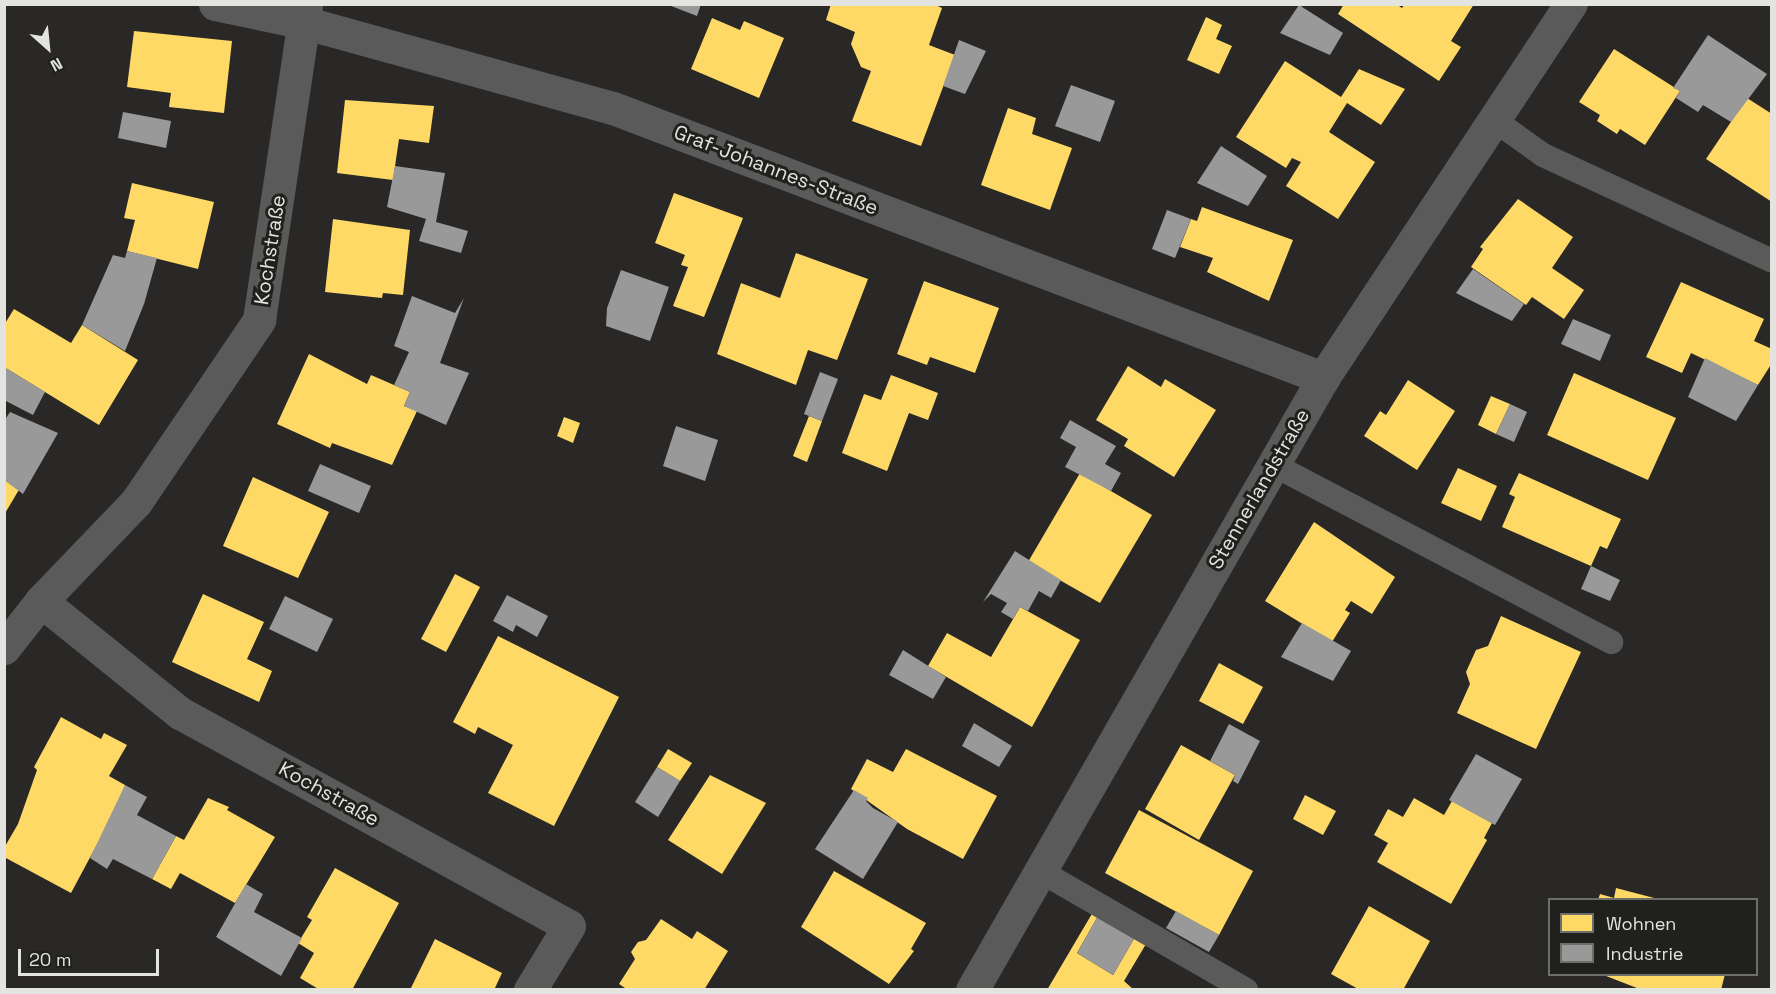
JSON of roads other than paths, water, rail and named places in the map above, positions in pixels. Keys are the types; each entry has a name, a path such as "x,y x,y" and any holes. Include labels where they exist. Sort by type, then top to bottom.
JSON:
{"street":[{"name":"Graf-Johannes-Straße","path":"215,4 306,14 613,108 1323,378"},
{"name":"Stennerlandstraße","path":"972,990 1323,378 1571,4"},
{"name":"Kochstraße","path":"4,648 41,601 136,502 259,320 306,14"},
{"name":"Kochstraße","path":"41,601 180,713 569,926 530,990"}],"lane":[{"path":"1494,120 1543,155 1772,261"},
{"path":"1274,465 1611,642"},
{"path":"1040,871 1246,990"}]}
